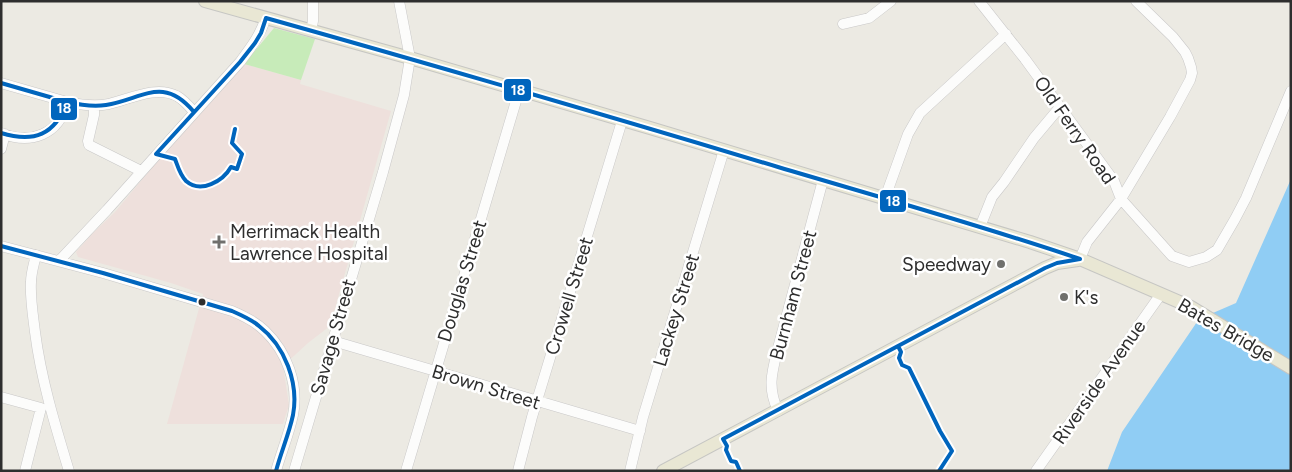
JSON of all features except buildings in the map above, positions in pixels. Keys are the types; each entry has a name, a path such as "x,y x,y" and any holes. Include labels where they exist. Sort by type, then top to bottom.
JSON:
{"main road":[{"name":"Bates Bridge","path":"206,1 410,58 1030,242 1080,259 1191,307 1291,368"},
{"path":"663,471 1045,268 1057,263 1080,259"}],"street":[{"path":"311,31 314,20 313,1"},
{"path":"399,1 410,58"},
{"path":"844,24 869,18 890,1"},
{"name":"Old Ferry Road","path":"979,1 1006,34 1114,181 1121,199 1172,256 1189,262 1206,257 1216,250 1235,219 1246,198 1291,91"},
{"path":"1080,259 1087,242 1121,199 1175,108 1192,73 1188,58 1173,37 1136,1"},
{"path":"59,261 240,62 261,33 266,18"},
{"path":"885,198 908,134 920,113 1006,34"},
{"name":"Savage Street","path":"294,471 396,125 404,95 410,58"},
{"path":"1,83 67,102 94,106 109,104 148,93 168,93 185,102 194,112"},
{"name":"Douglas Street","path":"406,471 519,91"},
{"path":"1,149 3,134 25,138 47,132 61,120 67,102"},
{"path":"94,106 94,115 88,141 89,145 141,171"},
{"path":"980,227 992,197 1034,138 1060,107"},
{"name":"Crowell Street","path":"518,471 622,121"},
{"name":"Lackey Street","path":"630,471 640,431 724,150"},
{"name":"Burnham Street","path":"778,411 771,390 772,375 823,180"},
{"path":"1,246 232,311 246,317 264,330 279,347 284,356 292,379 294,393 293,415 276,471"},
{"path":"36,255 31,282 32,309 38,354 69,471"},
{"name":"Riverside Avenue","path":"1036,471 1161,294"},
{"name":"Brown Street","path":"333,341 640,431"},
{"path":"1,397 41,408 25,471"}],"shaded area":[{"name":"Merrimack Health Lawrence Hospital","path":"244,64 301,80 300,84 391,111 330,326 283,366 289,405 283,424 167,424 203,294 78,257 76,252 115,212 180,134"}],"green space":[{"path":"274,28 315,39 301,80 244,64"}],"water":[{"path":"1291,179 1291,471 1107,471 1122,432 1199,319 1236,303"}],"transit line":[{"name":"18","path":"235,129 232,143 242,154 237,169 231,167 223,177 205,186 192,185 182,176 175,159 156,154 240,62 261,33 266,18 522,91 1005,234 1080,259"},
{"name":"18","path":"1,83 67,102 56,122 42,134 24,137 1,133"},
{"name":"18","path":"67,102 101,106 152,92 162,92 172,94 183,101 194,112"},
{"name":"18","path":"1,246 103,273 232,311 259,326 268,334 283,355 292,378 294,390 293,415 276,471"},
{"name":"18","path":"740,471 736,462 731,461 723,439 1045,268 1057,263 1080,259"},
{"name":"18","path":"898,346 901,352 899,358 902,365 909,368 952,451 939,471"}],"place":[{"name":"Merrimack Health Lawrence Hospital","path":"219,242"},
{"name":"Speedway","path":"1001,264"},
{"name":"K's","path":"1064,297"}]}
